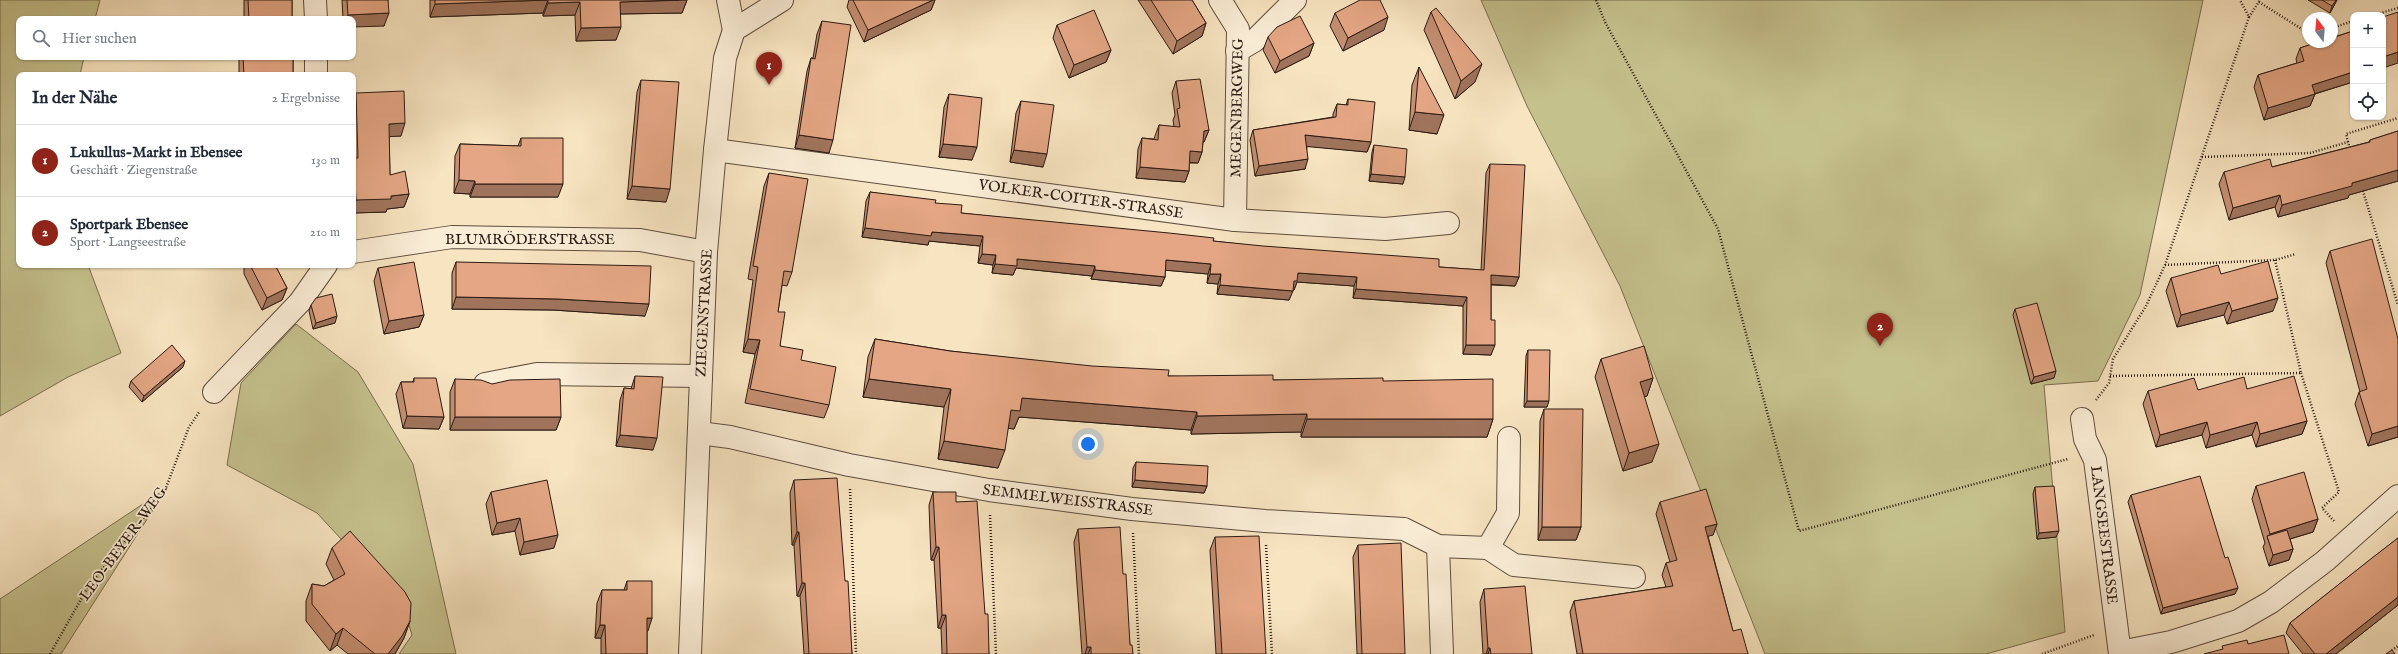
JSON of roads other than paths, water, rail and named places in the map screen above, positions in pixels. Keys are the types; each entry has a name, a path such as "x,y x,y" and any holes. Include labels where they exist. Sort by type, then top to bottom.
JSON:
{"street":[{"path":"315,0 316,16"},
{"path":"728,0 734,30 782,0"},
{"name":"MEGENBERGWEG","path":"1220,0 1238,30 1235,220"},
{"path":"1238,51 1254,41 1295,0"},
{"name":"ZIEGENSTRASSE","path":"690,654 706,252 715,150 726,58 734,30"},
{"path":"316,60 316,72"},
{"name":"VOLKER-COITER-STRASSE","path":"715,150 1235,220 1385,229 1448,223"},
{"name":"BLUMRÖDERSTRASSE","path":"356,252 452,237 640,240 706,252"},
{"path":"214,392 300,302 324,268"},
{"path":"485,384 537,374 701,376"},
{"name":"LANGSEESTRASSE","path":"2082,419 2085,440 2095,460 2120,653"},
{"name":"SEMMELWEISSTRASSE","path":"699,433 730,437 850,465 989,490 1132,509 1265,521 1404,529 1438,546 1488,548"},
{"path":"1509,438 1508,513 1488,548 1514,565 1634,578"},
{"path":"2120,653 2171,642 2238,621 2271,602 2350,539 2398,496"},
{"path":"1438,546 1442,654"}],"place":[{"name":"Lukullus-Markt in Ebensee","path":"769,85"},
{"name":"Sportpark Ebensee","path":"1880,346"}]}
